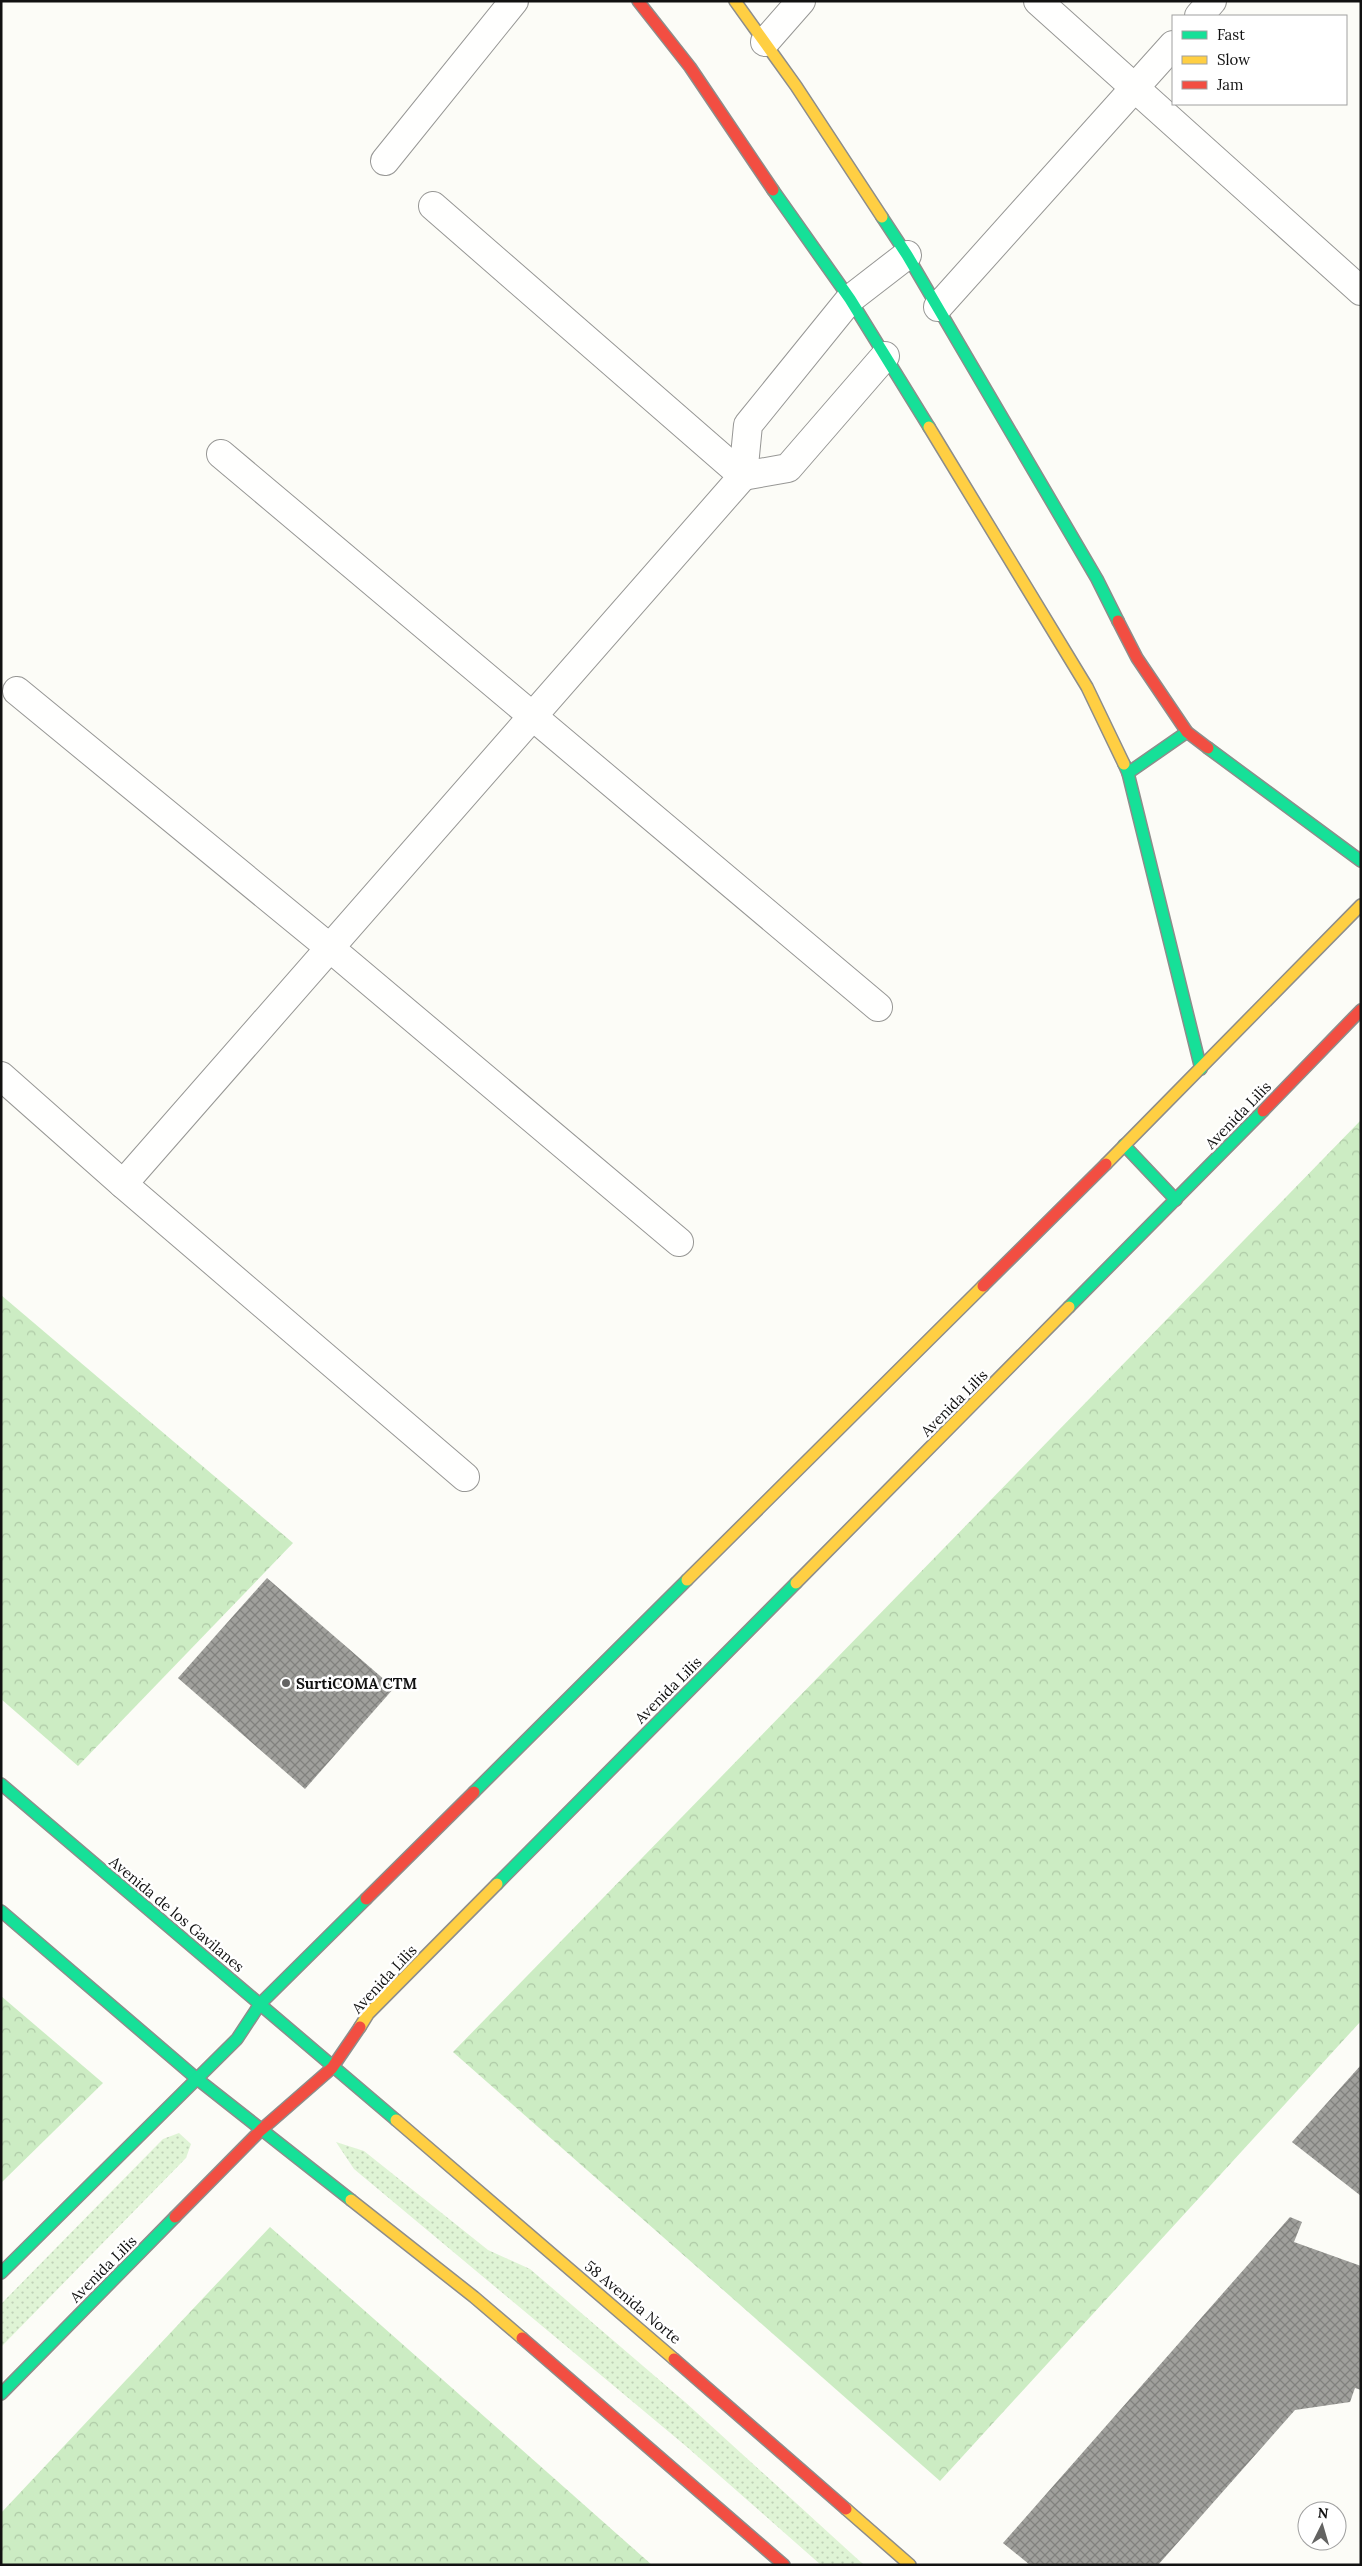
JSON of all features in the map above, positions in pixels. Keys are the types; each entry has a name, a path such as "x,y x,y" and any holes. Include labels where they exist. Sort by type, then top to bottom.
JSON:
{"main road":[{"path":"638,1 690,67 729,128 850,299 1086,687 1128,773 1201,1069"},
{"path":"735,1 765,42 908,255 1097,579 1137,658 1187,732 1361,861"},
{"path":"1128,773 1187,732"},
{"path":"1,2273 237,2039 260,2004 1201,1069 1361,905"},
{"name":"Avenida Lilis","path":"1,2394 262,2130 332,2068 368,2014 1176,1200 1361,1010"},
{"path":"1124,1145 1176,1200"},
{"name":"Avenida de los Gavilanes","path":"1,1784 260,2004 332,2068"},
{"path":"1,1911 196,2078 474,2297 784,2565"},
{"name":"58 Avenida Norte","path":"332,2068 651,2337 910,2565"}],"street":[{"path":"385,161 514,1"},
{"path":"765,42 801,1"},
{"path":"1038,1 1361,291"},
{"path":"1200,15 1212,1"},
{"path":"938,307 1172,45"},
{"path":"433,206 743,476"},
{"path":"123,1184 743,476 748,425 850,299 908,255"},
{"path":"743,476 788,468 885,356"},
{"path":"222,454 878,1007"},
{"path":"17,692 330,948 679,1242"},
{"path":"1,1076 123,1184 465,1477"}],"green space":[{"path":"1361,1120 1361,2021 940,2481 453,2052"},
{"path":"1,1295 293,1543 78,1766 1,1699"},
{"path":"1,1996 103,2083 1,2183"},
{"path":"179,2133 191,2144 186,2158 1,2347 1,2304 163,2139"},
{"path":"336,2142 364,2151 488,2250 530,2269 685,2402 864,2565 821,2565 687,2447 354,2169"},
{"path":"270,2227 652,2565 1,2565 1,2513"}],"building":[{"name":"SurtiCOMA CTM","path":"267,1578 394,1688 305,1789 178,1678"},
{"path":"1361,2065 1361,2196 1292,2142"},
{"path":"1290,2217 1302,2222 1294,2242 1361,2266 1361,2390 1355,2388 1350,2402 1295,2410 1158,2565 1030,2565 1003,2543"}],"traffic: fast":[{"path":"773,190 850,299 929,427"},
{"path":"882,217 907,255 1097,579 1118,621"},
{"path":"1128,773 1187,732"},
{"path":"1208,748 1361,861"},
{"path":"1124,764 1128,773 1201,1069"},
{"path":"1069,1307 1263,1111"},
{"path":"1124,1145 1176,1200"},
{"path":"474,1792 687,1580"},
{"path":"497,1884 796,1583"},
{"path":"1,1784 396,2120"},
{"path":"1,2273 237,2039 260,2004 366,1899"},
{"path":"1,1911 196,2078 351,2200"},
{"path":"1,2394 175,2217"}],"traffic: slow":[{"path":"735,1 796,86 882,217"},
{"path":"929,427 1087,687 1124,764"},
{"path":"1106,1164 1361,905"},
{"path":"687,1580 983,1286"},
{"path":"796,1583 1069,1307"},
{"path":"360,2027 368,2014 497,1884"},
{"path":"396,2120 674,2359"},
{"path":"351,2200 474,2297 522,2338"},
{"path":"846,2509 910,2565"}],"traffic: jam":[{"path":"638,1 690,67 773,190"},
{"path":"1118,621 1137,658 1187,732 1208,748"},
{"path":"1263,1111 1361,1010"},
{"path":"983,1286 1106,1164"},
{"path":"366,1899 474,1792"},
{"path":"175,2217 261,2130 332,2068 360,2027"},
{"path":"522,2338 784,2565"},
{"path":"674,2359 846,2509"}],"place":[{"name":"SurtiCOMA CTM","path":"286,1683"}]}
